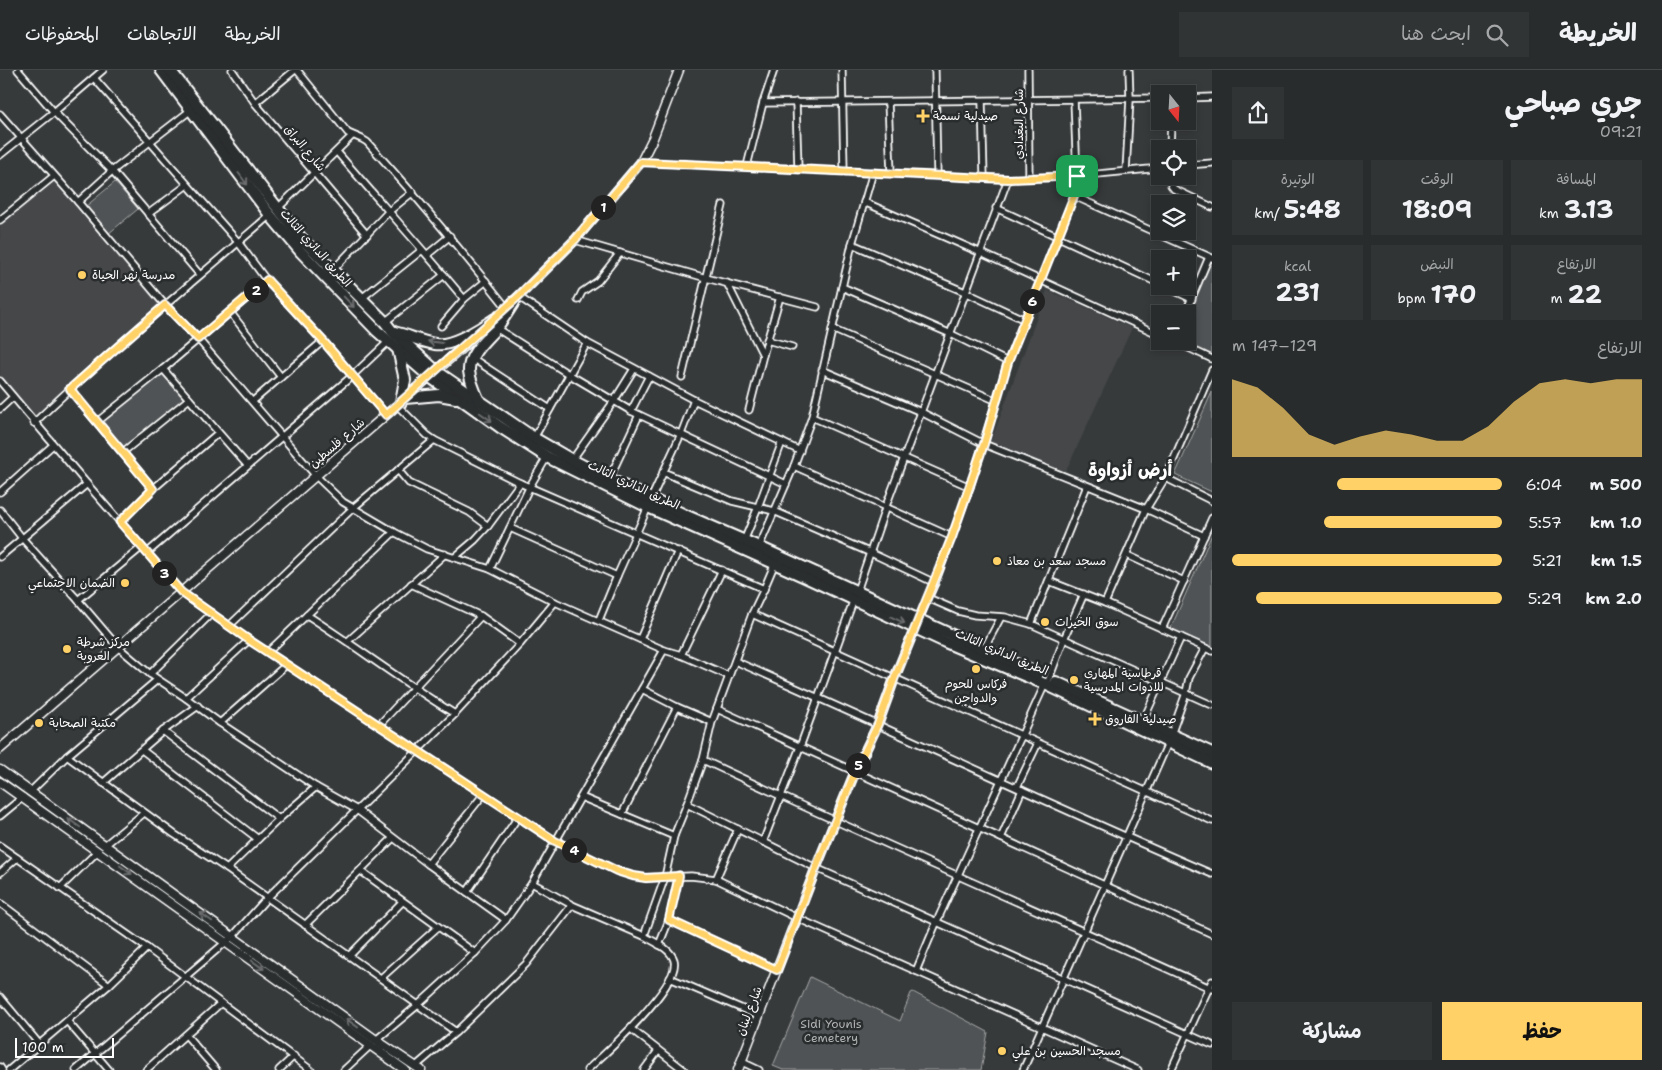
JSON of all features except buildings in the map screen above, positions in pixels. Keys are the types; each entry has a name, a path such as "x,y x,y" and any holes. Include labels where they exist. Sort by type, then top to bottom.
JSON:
{"highway":[{"name":"الطريق الدائري الثالث","path":"161,70 274,212 386,322 398,349 433,374 480,402 534,438 649,503 759,547 917,623 984,649 1170,739 1212,753"},
{"name":"الطريق الدائري الثالث","path":"175,72 301,252 376,331 391,336 459,399 547,457 775,563 856,595"},
{"path":"480,402 471,381 469,370 472,358 513,302"},
{"path":"391,336 436,344 448,343 496,324"},
{"path":"398,349 405,380 401,401 438,395 459,399"},
{"name":"الطريق الدائري الثالث","path":"917,623 945,642 1047,681 1143,721 1212,763"}],"street":[{"path":"18,70 54,112 112,171 200,275"},
{"path":"0,155 103,70"},
{"name":"شارع البراق","path":"232,70 255,103 312,173 367,235"},
{"path":"255,103 296,70 348,133 352,136 358,136 367,142 413,192 486,280 513,302 634,369 800,451"},
{"path":"513,302 575,240 641,162 653,138 679,70"},
{"path":"747,166 763,102 774,70"},
{"path":"842,70 844,171"},
{"path":"935,70 937,175"},
{"name":"شارع البغدادي","path":"1028,70 1029,178"},
{"path":"1126,170 1130,99 1129,70"},
{"path":"94,78 238,242 267,280 323,341 386,415"},
{"path":"1196,98 1212,97"},
{"path":"763,102 842,103 935,100 1151,98"},
{"path":"917,623 970,487 1008,362 1074,196 1077,176 1074,100"},
{"path":"982,101 984,177"},
{"path":"796,102 798,169"},
{"path":"888,102 891,173"},
{"path":"78,202 112,171 191,110"},
{"path":"0,114 165,305 253,401 316,476 343,502 394,532 428,549 490,569 555,602 664,650 729,676"},
{"path":"34,423 165,305 274,212 352,136"},
{"path":"337,152 388,212 422,250 428,254 464,299"},
{"path":"641,162 1008,179 1077,176 1151,169"},
{"path":"1196,165 1212,164"},
{"path":"759,547 794,466 812,417 852,244 873,172"},
{"path":"0,220 54,176"},
{"path":"763,842 782,797 856,595 886,506 1008,179"},
{"path":"148,214 187,185"},
{"path":"1170,185 1174,189 1212,207"},
{"path":"333,270 388,212 413,192"},
{"path":"1074,196 1210,258 1189,305"},
{"path":"864,202 980,252 1151,331"},
{"path":"682,377 723,205"},
{"path":"996,208 1151,280"},
{"path":"428,254 450,236"},
{"path":"575,240 706,278 817,307"},
{"path":"852,244 965,292 1025,320"},
{"path":"362,298 422,250"},
{"path":"578,300 582,292 598,281 620,253"},
{"path":"386,322 444,275"},
{"path":"97,422 163,369 267,280"},
{"path":"441,326 464,299 486,280"},
{"path":"727,283 762,355"},
{"path":"842,286 1008,362"},
{"path":"1183,295 1192,299"},
{"path":"749,410 762,355 780,297"},
{"path":"230,312 281,377"},
{"path":"496,324 570,375 631,411 786,484"},
{"name":"شارع فلسطين","path":"0,748 401,401 496,324"},
{"path":"832,330 997,401"},
{"path":"147,553 352,376 391,336"},
{"path":"767,340 792,348"},
{"path":"253,401 323,341"},
{"path":"534,438 588,343"},
{"path":"1193,350 1212,359"},
{"path":"472,358 550,409"},
{"path":"163,369 247,465"},
{"path":"572,460 634,369"},
{"path":"822,370 921,412 984,444 1146,509 1204,536"},
{"path":"1105,603 1146,509 1167,475 1212,370"},
{"path":"631,411 650,376"},
{"path":"0,382 181,592 286,665 555,841 617,871 646,878 679,876 716,879 798,918 1138,1070"},
{"path":"70,389 153,489"},
{"path":"0,408 13,397"},
{"path":"123,452 189,399"},
{"path":"598,620 681,434 694,400"},
{"path":"401,401 427,435 434,440 520,483 764,589"},
{"path":"609,479 639,415"},
{"path":"812,417 970,487"},
{"path":"120,522 153,489 218,433"},
{"path":"229,626 353,508 434,440"},
{"path":"744,541 782,442"},
{"path":"0,492 53,445"},
{"path":"490,569 530,486 547,457"},
{"path":"794,466 952,537"},
{"path":"398,470 409,483 469,512 488,526"},
{"path":"663,472 732,501 774,511 871,553 934,583"},
{"path":"1167,475 1170,480 1212,501"},
{"path":"455,557 488,526 520,483"},
{"path":"0,556 87,484"},
{"path":"1030,624 1087,486"},
{"path":"0,510 22,538 118,647 157,680 316,787 357,810 506,920"},
{"path":"1162,629 1212,518"},
{"path":"510,528 617,576"},
{"path":"268,652 394,532"},
{"path":"78,600 142,547"},
{"path":"640,639 678,551"},
{"path":"348,641 445,554"},
{"path":"1127,555 1184,581"},
{"path":"644,936 665,877 674,836 688,804 703,760 712,722 752,614 775,563"},
{"path":"680,655 722,570"},
{"path":"1049,581 1105,603 1212,651"},
{"path":"411,584 480,616 520,644"},
{"path":"916,971 1047,681 1084,594"},
{"path":"928,598 958,611 975,615 1000,617 1030,624 1212,705"},
{"path":"76,1070 233,936 267,898 455,714 520,644 555,602"},
{"path":"150,674 212,613"},
{"path":"752,614 1212,821"},
{"path":"307,615 348,641 413,689 455,714"},
{"path":"379,725 480,616"},
{"path":"984,649 1000,617"},
{"name":"شارع لبنان","path":"738,1070 816,868 855,772 878,724 917,623"},
{"path":"1143,721 1181,637"},
{"path":"186,698 249,640"},
{"path":"1023,1070 1170,739 1186,694 1189,678 1205,648"},
{"path":"376,1040 475,953 506,920 532,882 664,650"},
{"path":"735,661 1212,874"},
{"path":"220,723 286,665"},
{"path":"30,792 67,756 157,680"},
{"path":"642,689 712,722"},
{"path":"103,783 164,731 198,706"},
{"path":"622,814 677,707"},
{"path":"717,709 1212,934"},
{"path":"164,731 279,820"},
{"path":"1001,838 1038,743"},
{"path":"142,750 258,839"},
{"path":"67,756 144,813 227,869 456,1032"},
{"path":"703,760 835,822 1210,988"},
{"path":"0,770 376,1040 419,1068 526,964 572,905"},
{"path":"0,782 405,1070"},
{"path":"227,869 316,787"},
{"path":"428,864 483,794"},
{"path":"0,816 23,797"},
{"path":"581,797 674,836"},
{"path":"688,804 816,868 1064,977 1212,1045"},
{"path":"105,845 144,813"},
{"path":"467,892 518,817"},
{"path":"716,879 738,829"},
{"path":"304,925 394,838"},
{"path":"0,846 147,948 311,1070"},
{"path":"60,888 98,851"},
{"path":"0,873 17,858"},
{"path":"361,871 475,953"},
{"path":"659,946 669,920 679,876"},
{"path":"532,882 572,905 644,936 668,952 673,958 674,965 670,978 653,1004 632,1029 588,1070"},
{"path":"349,956 402,902"},
{"path":"0,903 109,985"},
{"path":"669,920 777,970"},
{"path":"381,978 438,927"},
{"path":"9,1070 109,985 147,948"},
{"path":"670,978 759,1016"},
{"path":"1171,1070 1212,981"},
{"path":"0,997 40,1045"},
{"path":"146,1070 222,1003"},
{"path":"67,1021 109,1070"},
{"path":"632,1029 684,1070"},
{"path":"186,1035 216,1070"},
{"path":"344,1070 370,1046"},
{"path":"644,1070 658,1051"},
{"path":"279,1070 294,1056"},
{"path":"742,1062 759,1070"}],"shaded area":[{"name":"مدرسة نهر الحياة","path":"54,177 163,305 34,419 0,380 0,222"},
{"path":"1047,290 1132,328 1066,471 990,444"}],"green space":[{"path":"115,182 138,209 108,234 85,207"},
{"path":"1209,257 1212,258 1212,359 1193,350 1196,350 1196,305 1191,305"},
{"path":"163,369 189,399 123,452 97,422"},
{"path":"1212,392 1212,492 1175,475"},
{"path":"1212,534 1212,647 1170,630"},
{"name":"Sidi Younis Cemetery","path":"810,977 900,1021 913,992 988,1032 981,1070 783,1070 773,1066"}],"place":[{"name":"صيدلية نسمة","path":"923,116"},
{"name":"مدرسة نهر الحياة","path":"82,275"},
{"name":"مسجد سعد بن معاذ","path":"997,561"},
{"name":"الضمان الاجتماعي","path":"125,583"},
{"name":"سوق الخيرات","path":"1045,622"},
{"name":"مركز شرطة العروبة","path":"67,649"},
{"name":"فركاس للحوم والدواجن","path":"976,669"},
{"name":"قرطاسية المهاري للادوات المدرسية","path":"1074,680"},
{"name":"صيدلية الفاروق","path":"1095,719"},
{"name":"مكتبة الصحابة","path":"39,723"},
{"name":"مسجد الحسين بن علي","path":"1002,1051"}],"district":[{"name":"أرض أزواوة","path":"1130,470"}],"route":[{"path":"641,162 1008,179 1077,176 1074,196 1008,362 984,444 952,537 878,724 855,772 816,868 777,970 669,920 679,876 646,878 633,876 617,871 555,841 249,640 181,592 120,522 153,489 70,389 165,305 198,339 267,280 323,341 386,415 519,296 587,227 641,162"}]}
